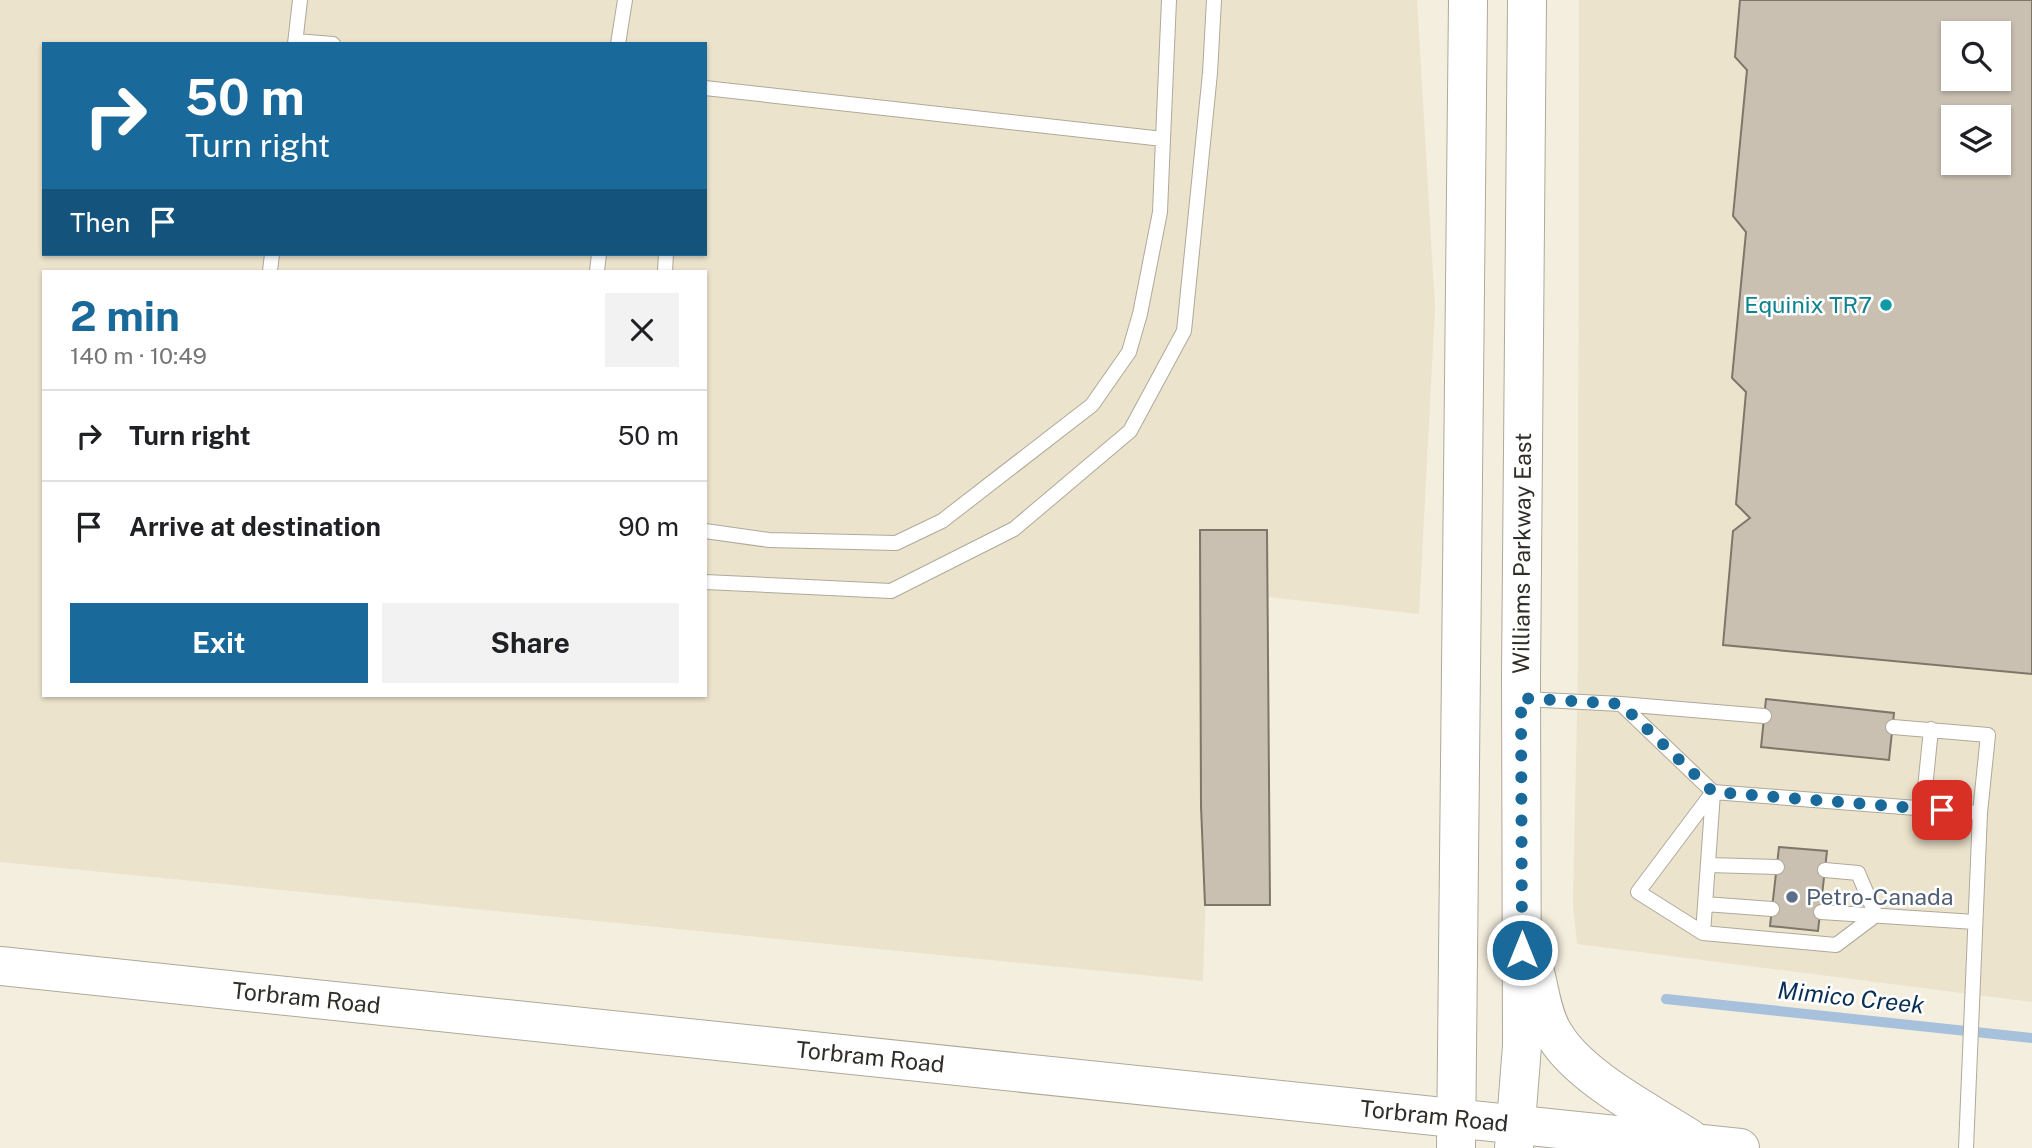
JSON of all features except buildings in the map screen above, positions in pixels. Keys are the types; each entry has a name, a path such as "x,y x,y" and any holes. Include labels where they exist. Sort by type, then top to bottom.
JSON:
{"main road":[{"path":"1457,1134 1468,0"},
{"name":"Williams Parkway East","path":"1515,1136 1522,1046 1521,698 1527,0"},
{"path":"1522,927 1552,1031 1566,1053 1584,1070 1697,1143"},
{"name":"Torbram Road","path":"0,966 1457,1134 1697,1143 1740,1148"}],"lane":[{"path":"295,42 300,0"},
{"path":"618,42 625,0"},
{"path":"707,531 769,540 896,543 942,521 1092,405 1129,352 1140,314 1160,212 1169,0"},
{"path":"707,582 891,592 1014,528 1130,431 1184,331 1210,73 1214,0"},
{"path":"707,88 1163,139"},
{"path":"1521,698 1764,716"},
{"path":"1621,704 1713,792 1980,813"},
{"path":"1892,727 1988,735 1980,813 1966,1148"},
{"path":"1923,808 1931,729"},
{"path":"1703,933 1713,792"},
{"path":"1713,792 1638,892 1703,933 1836,944 1876,915"},
{"path":"1708,864 1777,867"},
{"path":"1825,870 1858,873 1876,915"},
{"path":"1705,904 1772,909"},
{"path":"1821,912 1975,922"}],"shaded area":[{"path":"0,0 1417,0 1435,308 1419,614 1215,591 1203,981 0,862"},
{"path":"1579,0 2032,0 2032,1002 1577,944 1573,904 1578,667"}],"waterway":[{"name":"Mimico Creek","path":"1666,999 2032,1038"}],"place":[{"name":"Equinix TR7","path":"1886,305"},
{"name":"Petro-Canada","path":"1792,897"}],"route":[{"path":"1522,950 1521,698 1621,704 1713,792 1942,810"}]}
